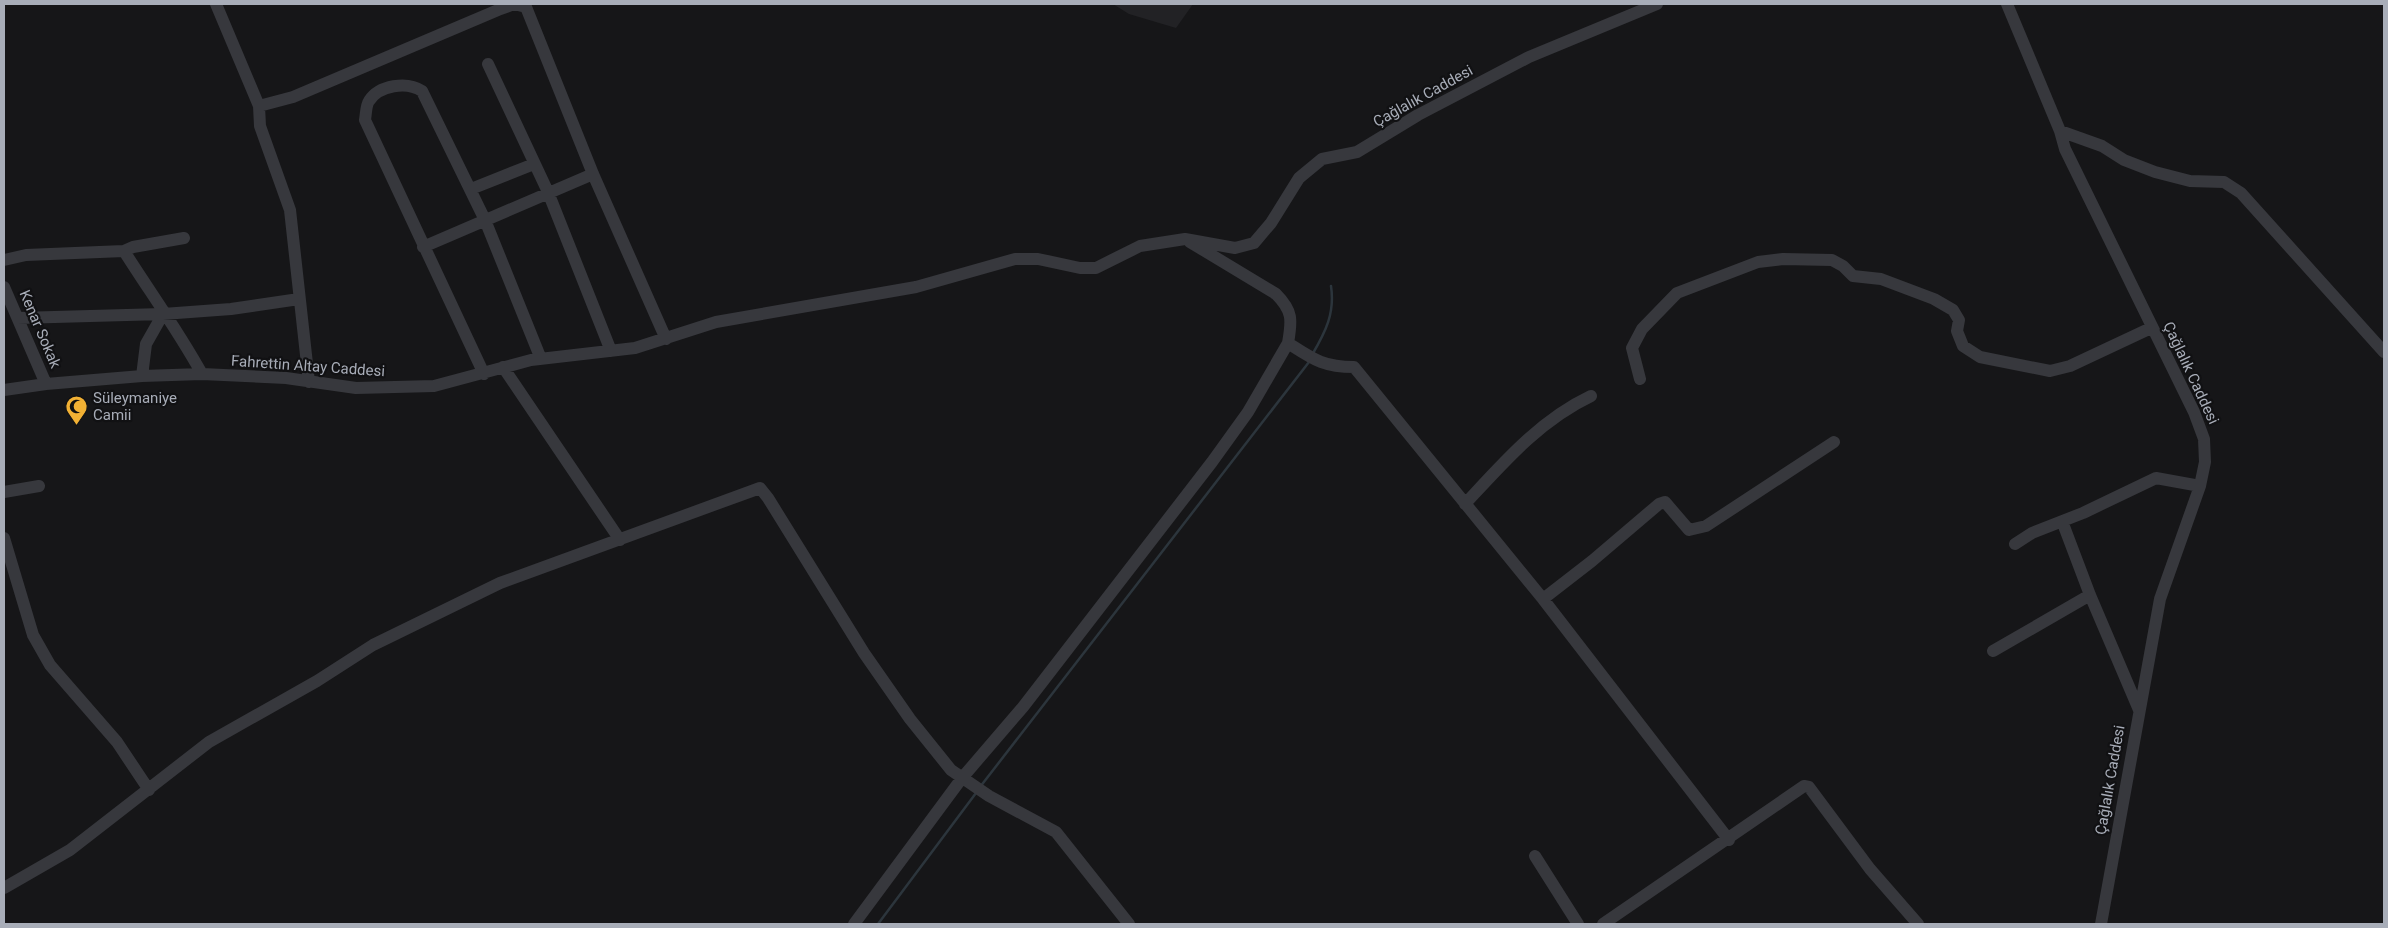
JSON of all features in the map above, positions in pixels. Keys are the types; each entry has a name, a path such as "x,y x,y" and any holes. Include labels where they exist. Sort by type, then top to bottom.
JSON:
{"street":[{"path":"216,4 259,106 260,126 290,210 309,382"},
{"path":"259,106 293,96 514,4 526,7 593,174 666,339"},
{"name":"Çağlalık Caddesi","path":"1235,248 1254,243 1271,223 1299,178 1322,159 1358,152 1418,115 1529,57 1657,4"},
{"name":"Çağlalık Caddesi","path":"2007,4 2086,197 2194,412 2204,439 2205,462 2200,486 2160,599 2101,924"},
{"path":"488,64 548,192 611,351"},
{"path":"484,374 365,120 368,102 377,92 401,85 416,87 422,91 485,220 541,359"},
{"path":"2060,131 2102,146 2124,160 2155,172 2190,182 2224,182 2241,193 2384,352"},
{"path":"471,189 534,164"},
{"path":"423,247 593,174"},
{"path":"4,260 26,255 124,251 133,247 184,238"},
{"path":"854,924 1212,462 1294,346 1292,320 1285,303 1276,294 1186,239"},
{"name":"Fahrettin Altay Caddesi","path":"4,390 46,384 142,376 202,374 286,378 356,388 434,386 541,359 635,348 716,322 916,287 1015,259 1038,259 1080,268 1096,268 1140,246 1186,239 1235,248"},
{"path":"124,251 202,374"},
{"path":"1640,379 1632,348 1642,329 1677,293 1758,262 1783,259 1832,260 1853,276 1881,279 1934,299 1953,310 1959,320 1957,331 1963,346 1980,357 2006,364 2050,370 2070,366 2151,328"},
{"name":"Kenar Sokak","path":"4,287 46,384"},
{"path":"18,318 163,314 231,309 299,299"},
{"path":"142,376 146,344 163,314"},
{"path":"1294,346 1323,364 1335,367 1354,367 1543,599 1729,840"},
{"path":"503,368 620,540"},
{"path":"1465,504 1516,450 1549,421 1568,407 1591,396"},
{"path":"1543,599 1592,561 1659,504 1665,502 1690,530 1706,526 1834,442"},
{"path":"2015,544 2032,532 2062,521 2156,478 2200,486"},
{"path":"4,492 39,486"},
{"path":"4,886 70,850 209,742 317,681 373,645 500,583 760,488 864,653 951,770 989,796 1056,832 1129,924"},
{"path":"2062,521 2090,595 2140,711"},
{"path":"4,538 9,577 33,635 50,665 117,742 149,790"},
{"path":"1993,651 2090,595"},
{"path":"1603,924 1729,840 1804,786 1809,787 1870,869 1918,924"},
{"path":"1535,856 1578,924"}],"shaded area":[{"path":"1113,4 1193,4 1176,28 1129,14"}],"waterway":[{"path":"1312,355 1328,322 1332,305 1331,286"},
{"path":"980,787 1309,362"},
{"path":"878,924 976,793"}],"place":[{"name":"Süleymaniye Camii","path":"77,426"}]}
